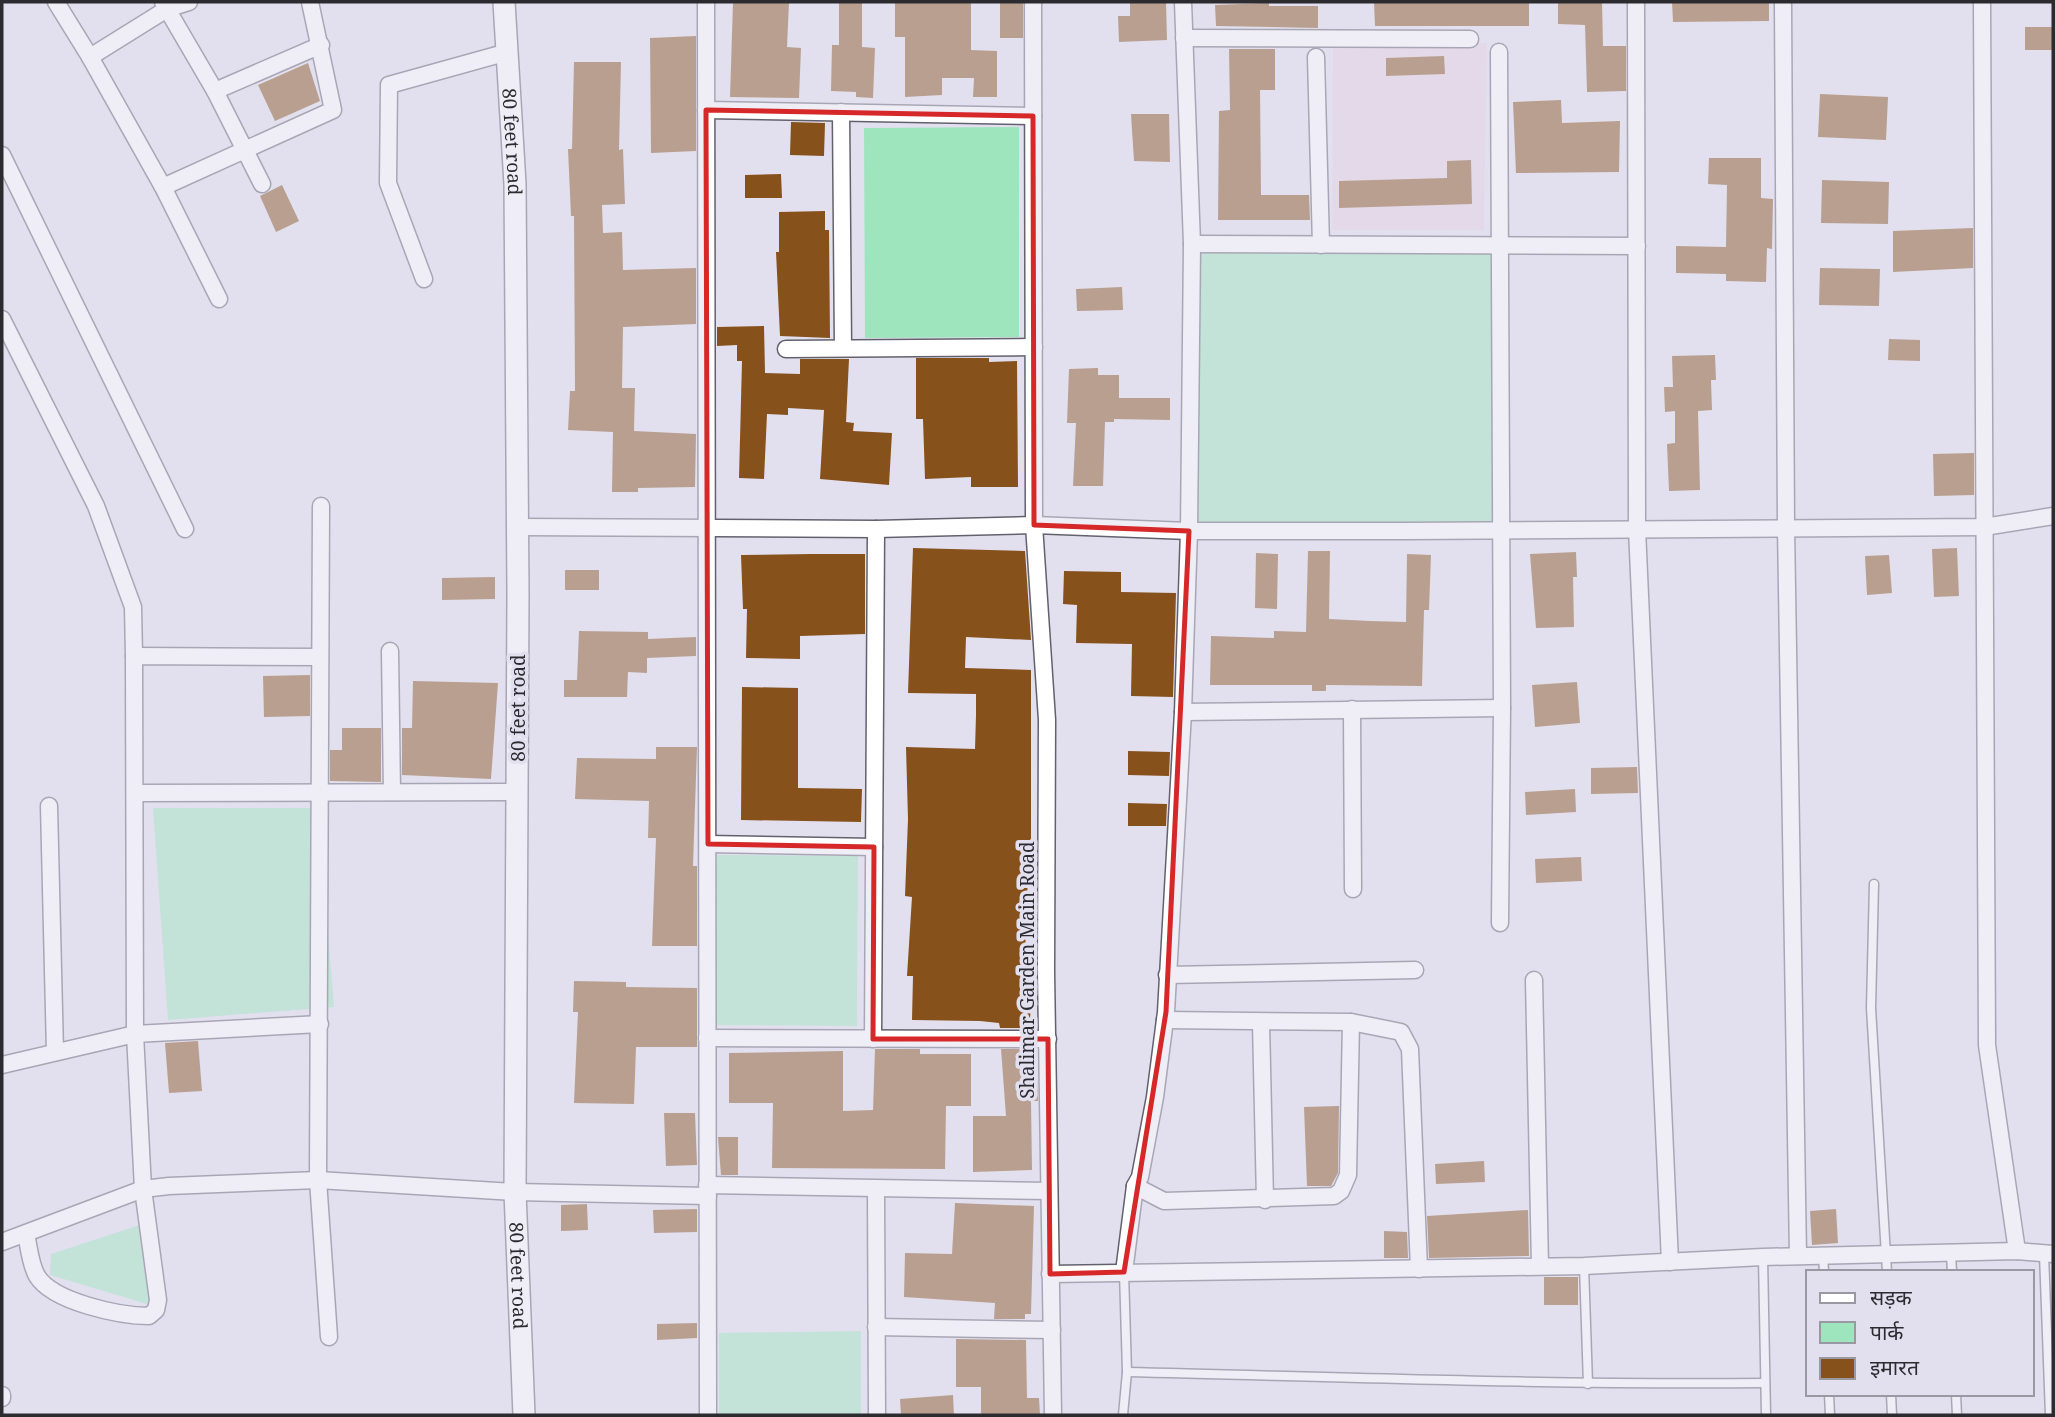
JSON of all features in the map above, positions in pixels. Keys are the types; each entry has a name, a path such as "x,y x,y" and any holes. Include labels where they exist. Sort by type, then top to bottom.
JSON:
{"street":[{"path":"56,2 163,187 219,299"},
{"path":"90,57 165,6 189,2"},
{"path":"163,187 333,110 310,2"},
{"name":"80 feet road","path":"504,2 515,184 518,527 515,1192 524,1415"},
{"path":"706,2 708,1415"},
{"name":"Shalimar Garden Main Road","path":"1033,2 1034,525 1047,720 1053,1415"},
{"path":"1124,1272 1135,1186 1140,1177 1155,1097 1165,1020 1183,712 1189,531 1192,244 1183,2"},
{"path":"1636,2 1637,529 1670,1262"},
{"path":"1783,2 1786,528 1798,1256"},
{"path":"1982,2 1987,1045 2017,1251"},
{"path":"165,6 215,90 262,184"},
{"path":"1184,38 1470,39"},
{"path":"215,90 321,44"},
{"path":"424,279 388,183 386,153 390,85 508,52"},
{"path":"1499,52 1502,708 1500,923"},
{"path":"1316,57 1321,245"},
{"path":"706,110 1033,116"},
{"path":"841,112 843,348"},
{"path":"2,155 185,528"},
{"path":"1192,244 1637,246"},
{"path":"2,319 96,506 133,607 136,638 135,1034 142,1189 158,1300 156,1310 149,1316 108,1311 47,1288 37,1278 32,1266 26,1234"},
{"path":"786,349 1034,347"},
{"path":"321,506 318,1180 329,1336"},
{"path":"518,527 876,529 1034,525 1189,531 1984,527 2053,516"},
{"path":"873,1039 876,529"},
{"path":"390,651 392,792"},
{"path":"134,656 320,657"},
{"path":"1183,712 1502,708"},
{"path":"1352,709 1353,888"},
{"path":"135,793 517,792"},
{"path":"49,806 55,1052"},
{"path":"708,844 874,847"},
{"path":"1167,975 1416,970"},
{"path":"1534,980 1540,1266"},
{"path":"1165,1020 1351,1022 1401,1032 1410,1049 1419,1269"},
{"path":"1135,1186 1164,1201 1334,1196 1345,1185 1348,1175 1351,1022"},
{"path":"1261,1023 1265,1200"},
{"path":"2,1065 135,1034 320,1024"},
{"path":"708,1038 1048,1038"},
{"path":"2,1242 142,1189 318,1180 515,1192 876,1189 1049,1191"},
{"path":"876,1189 877,1415"},
{"path":"1050,1274 1584,1266 1798,1256 1823,1264 1887,1264 1951,1254 2017,1251 2049,1254"},
{"path":"876,1326 1052,1330"}],"lane":[{"path":"1874,884 1871,1008 1887,1264"},
{"path":"1951,1254 1952,1270"},
{"path":"2049,1254 2050,1415"},
{"path":"1763,1257 1766,1415"},
{"path":"1584,1266 1588,1384"},
{"path":"1123,1415 1127,1371 1124,1272"},
{"path":"1127,1371 1588,1384 1765,1383"},
{"path":"1829,1396 1830,1415"},
{"path":"1891,1396 1892,1415"},
{"path":"1956,1396 1957,1415"}],"highlighted area":[{"path":"706,110 1033,116 1034,525 1189,531 1166,1012 1124,1272 1050,1274 1048,1039 873,1039 874,847 708,844"}],"shaded area":[{"path":"1487,43 1484,230 1332,230 1333,44"}],"green space":[{"path":"1019,127 1019,337 865,338 864,128"},
{"path":"1192,244 1500,246 1501,530 1190,531"},
{"path":"153,808 318,808 334,1007 168,1020"},
{"path":"713,855 858,856 857,1026 712,1025"},
{"path":"152,1221 154,1306 50,1275 51,1254"},
{"path":"861,1331 861,1415 719,1415 719,1333"}],"building":[{"path":"733,2 789,2 787,47 801,48 799,98 730,97"},
{"path":"839,2 862,2 862,47 875,48 873,98 856,97 856,92 831,91 832,45 839,45"},
{"path":"895,2 971,2 971,50 997,51 997,97 973,97 974,78 942,78 942,95 905,97 905,37 895,37"},
{"path":"1000,2 1023,2 1023,38 1000,38"},
{"path":"1130,2 1166,2 1167,40 1119,42 1118,16 1130,16"},
{"path":"1374,2 1529,2 1529,26 1375,26"},
{"path":"1558,2 1602,2 1603,46 1626,46 1626,91 1587,92 1585,25 1558,24"},
{"path":"1672,2 1769,2 1769,21 1673,22"},
{"path":"1269,3 1269,6 1318,6 1318,28 1216,26 1215,5"},
{"path":"2025,27 2053,27 2053,50 2025,50"},
{"path":"696,36 696,151 651,153 650,38"},
{"path":"1229,49 1275,49 1275,90 1260,90 1261,195 1309,195 1310,220 1218,220 1219,111 1230,110"},
{"path":"1444,56 1445,74 1386,76 1386,58"},
{"path":"574,62 621,62 619,150 623,149 625,204 602,205 603,233 622,232 623,270 696,268 696,324 623,327 622,388 635,388 634,431 696,434 695,487 638,488 638,492 612,492 613,432 568,430 570,391 575,391 574,216 571,216 568,149 572,149"},
{"path":"308,63 320,101 275,121 258,85"},
{"path":"1820,94 1888,97 1886,140 1818,137"},
{"path":"1561,100 1562,123 1620,121 1619,172 1516,173 1513,102"},
{"path":"1131,114 1169,114 1170,162 1134,161"},
{"path":"791,122 825,123 824,156 790,155"},
{"path":"1709,158 1761,158 1761,198 1773,199 1772,249 1767,248 1766,282 1726,281 1726,274 1676,273 1676,246 1726,247 1727,185 1708,184"},
{"path":"1471,160 1472,204 1339,208 1339,181 1447,178 1447,161"},
{"path":"781,174 782,198 745,198 745,175"},
{"path":"1822,180 1889,182 1888,224 1821,223"},
{"path":"282,185 299,221 276,232 260,196"},
{"path":"825,211 825,230 829,230 830,338 780,336 776,252 779,252 779,212"},
{"path":"1973,228 1973,268 1893,272 1893,231"},
{"path":"1820,268 1880,269 1879,306 1819,305"},
{"path":"1122,287 1123,310 1077,311 1076,289"},
{"path":"764,326 765,373 800,374 800,359 849,359 846,422 854,423 853,431 892,433 889,485 820,479 824,410 788,408 788,415 767,414 764,479 739,478 742,361 737,361 737,345 717,346 717,327"},
{"path":"1889,339 1920,340 1920,361 1888,360"},
{"path":"1715,355 1716,380 1711,380 1712,410 1698,411 1700,490 1669,491 1667,444 1675,443 1675,411 1665,412 1664,387 1673,387 1672,356"},
{"path":"916,358 989,358 989,362 1017,361 1018,487 971,487 971,477 925,479 923,419 916,419"},
{"path":"1098,368 1098,375 1119,375 1119,398 1170,398 1170,420 1114,419 1114,422 1105,422 1103,486 1073,486 1076,423 1067,423 1069,369"},
{"path":"1974,453 1974,495 1934,496 1933,454"},
{"path":"913,548 1025,551 1031,640 966,637 965,668 1031,670 1031,874 1028,874 1024,985 1031,985 1030,1028 1000,1028 999,1023 980,1021 912,1020 913,976 907,976 912,897 905,896 908,819 906,747 975,749 976,715 976,694 908,693"},
{"path":"1957,548 1959,596 1934,597 1932,549"},
{"path":"1308,551 1330,551 1329,619 1370,621 1406,622 1407,554 1431,555 1429,610 1424,610 1422,686 1326,685 1326,691 1312,691 1312,685 1210,685 1211,636 1274,638 1274,631 1306,632"},
{"path":"1576,552 1577,577 1573,577 1574,627 1536,628 1530,554"},
{"path":"1256,553 1278,554 1277,609 1255,608"},
{"path":"865,554 865,634 800,636 800,659 746,658 747,609 743,609 741,555"},
{"path":"1889,555 1892,593 1867,595 1865,556"},
{"path":"565,570 599,570 599,590 565,590"},
{"path":"1064,571 1121,572 1121,592 1176,593 1173,697 1131,696 1132,644 1076,643 1077,605 1063,604"},
{"path":"495,577 495,599 442,600 442,578"},
{"path":"579,631 648,632 648,639 696,637 696,656 647,658 647,673 628,672 627,697 564,697 564,680 577,680"},
{"path":"310,675 310,716 264,717 263,676"},
{"path":"413,681 498,683 491,779 402,775 402,728 412,728"},
{"path":"1577,682 1580,723 1535,727 1532,685"},
{"path":"742,687 798,688 798,788 862,789 861,822 741,820"},
{"path":"342,728 381,728 381,782 330,781 330,750 342,750"},
{"path":"656,747 697,747 693,866 697,866 697,946 652,946 656,838 648,838 649,801 575,799 577,758 656,759"},
{"path":"1128,751 1170,752 1169,776 1128,775"},
{"path":"1637,767 1638,793 1591,794 1591,768"},
{"path":"1575,789 1576,812 1526,815 1525,792"},
{"path":"1128,803 1167,804 1166,826 1128,826"},
{"path":"1581,857 1582,881 1536,883 1535,859"},
{"path":"574,981 626,982 626,987 697,988 697,1047 636,1047 634,1104 574,1103 578,1012 573,1012"},
{"path":"198,1041 202,1091 169,1093 165,1043"},
{"path":"875,1049 920,1049 920,1054 971,1054 971,1106 946,1106 945,1169 772,1168 773,1103 729,1103 729,1053 843,1051 843,1111 873,1110"},
{"path":"1001,1049 1036,1049 1038,1101 1031,1101 1032,1170 973,1172 973,1116 1006,1116"},
{"path":"1339,1106 1338,1173 1331,1186 1307,1186 1304,1107"},
{"path":"664,1113 695,1113 697,1165 666,1166"},
{"path":"718,1137 738,1137 738,1175 721,1175"},
{"path":"1484,1161 1485,1182 1436,1184 1435,1164"},
{"path":"955,1203 1034,1206 1031,1314 1025,1314 1025,1319 994,1319 995,1303 904,1297 905,1253 952,1254"},
{"path":"587,1204 588,1230 561,1231 561,1205"},
{"path":"697,1209 697,1232 654,1233 653,1210"},
{"path":"1836,1209 1838,1243 1812,1245 1810,1211"},
{"path":"1528,1210 1529,1256 1429,1258 1427,1216"},
{"path":"1384,1231 1407,1232 1408,1258 1384,1258"},
{"path":"1544,1277 1578,1277 1578,1305 1544,1305"},
{"path":"697,1323 697,1338 657,1340 657,1324"},
{"path":"956,1339 1026,1340 1027,1398 1039,1398 1040,1415 981,1415 981,1387 956,1387"},
{"path":"953,1395 954,1415 901,1415 900,1399"}]}
